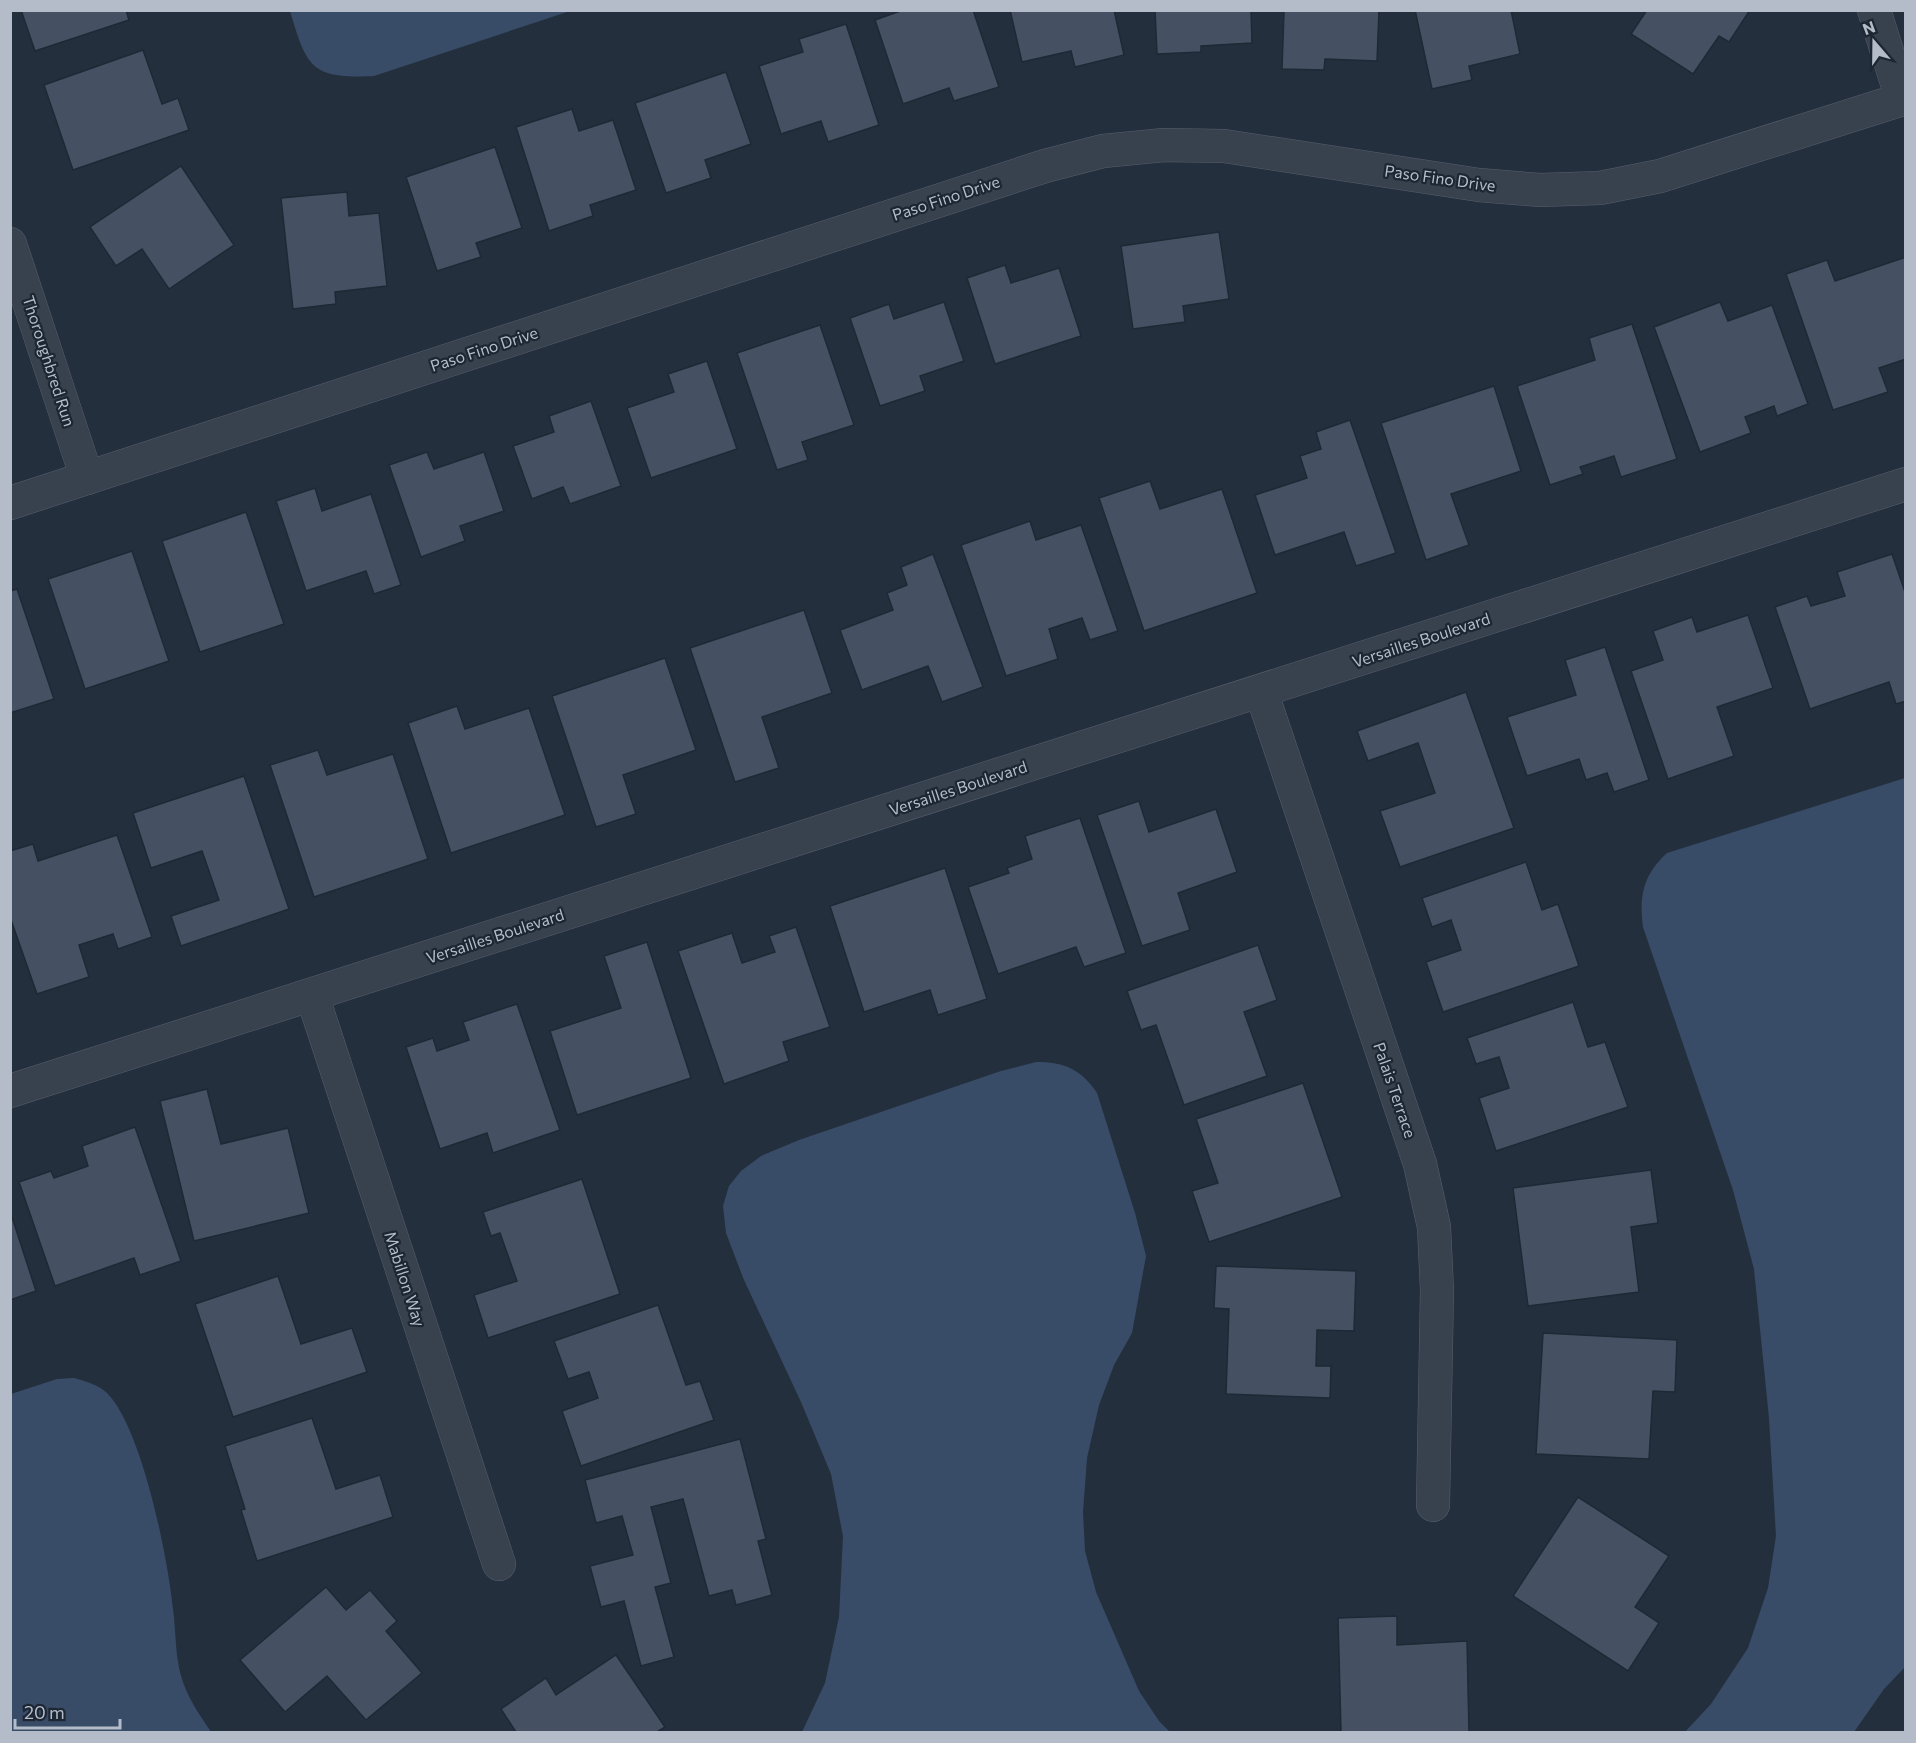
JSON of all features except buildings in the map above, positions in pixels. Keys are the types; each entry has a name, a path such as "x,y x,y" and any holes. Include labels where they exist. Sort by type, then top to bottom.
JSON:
{"street":[{"path":"1874,10 1904,99"},
{"name":"Paso Fino Drive","path":"10,503 1033,170 1103,151 1164,145 1224,146 1479,185 1540,190 1600,188 1660,177 1904,99"},
{"name":"Thoroughbred Run","path":"10,244 87,478"},
{"name":"Versailles Boulevard","path":"10,1091 1905,484"},
{"name":"Palais Terrace","path":"1261,691 1420,1164 1434,1227 1437,1290 1433,1505"},
{"name":"Mabillon Way","path":"312,995 499,1563"}],"water":[{"path":"290,10 570,11 374,76 353,76 324,72 315,66 301,46"},
{"path":"1905,778 1905,1667 1884,1689 1854,1732 1685,1732 1711,1704 1748,1648 1768,1588 1776,1536 1769,1418 1754,1269 1733,1190 1643,927 1644,887 1653,869 1667,853"},
{"path":"1036,1062 1055,1063 1071,1068 1085,1078 1097,1093 1135,1213 1146,1256 1132,1333 1114,1365 1099,1405 1087,1458 1083,1512 1085,1551 1096,1592 1139,1691 1159,1721 1170,1732 802,1732 825,1683 839,1617 843,1536 831,1474 801,1402 744,1280 726,1233 723,1206 729,1186 741,1171 761,1156 799,1140 1001,1071"},
{"path":"74,1378 104,1390 120,1410 131,1434 151,1495 166,1559 181,1676 190,1698 211,1732 11,1732 11,1394 57,1379"}]}
